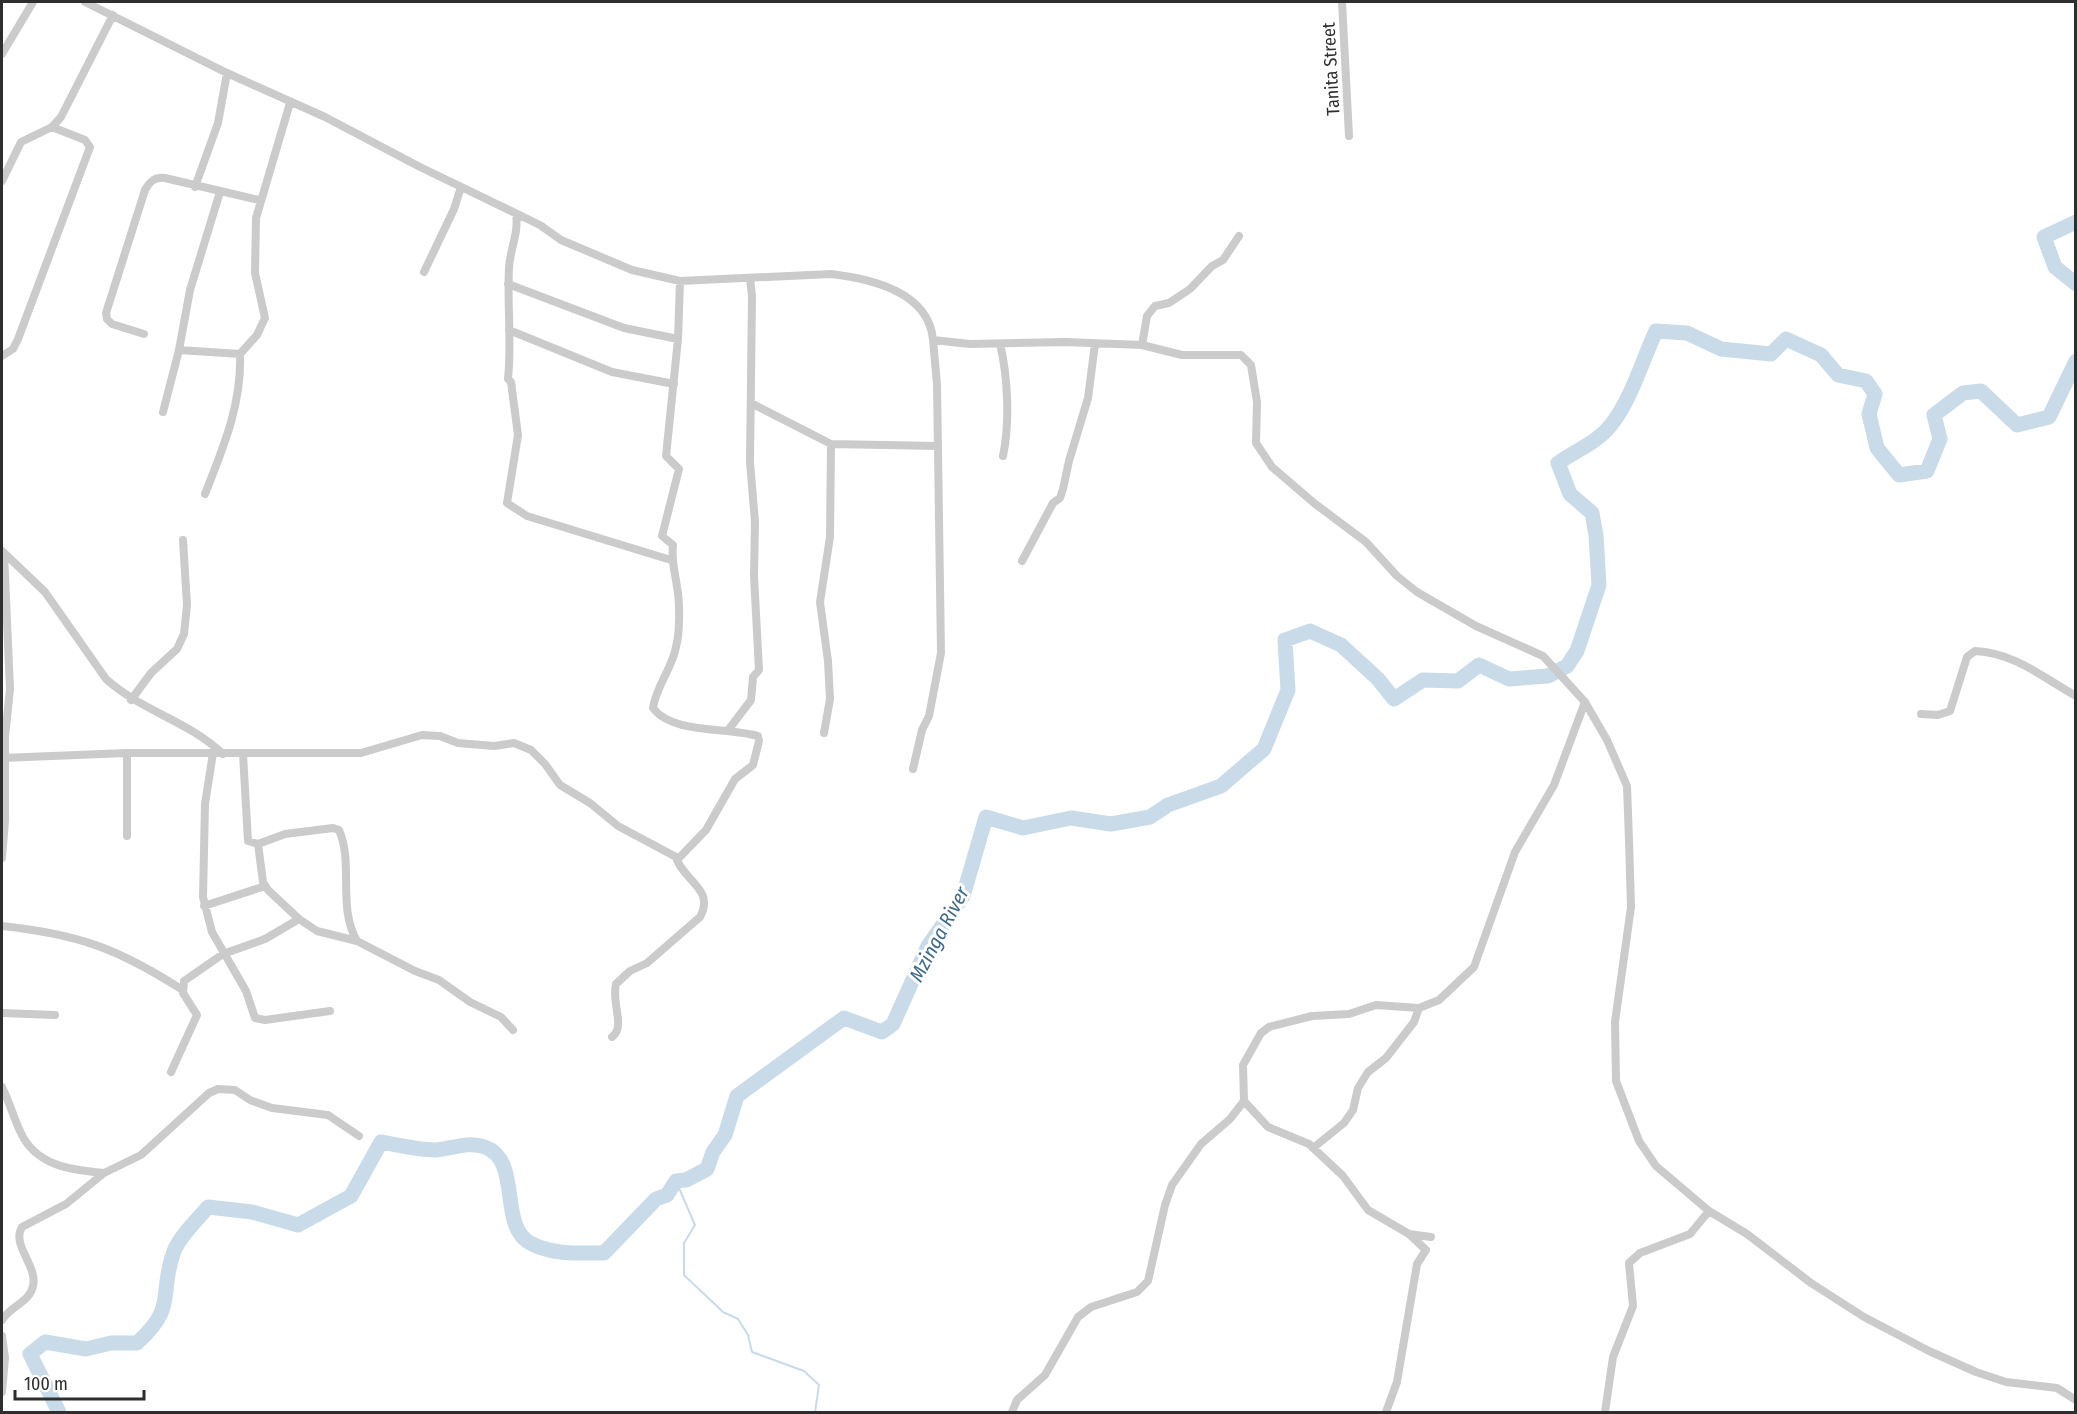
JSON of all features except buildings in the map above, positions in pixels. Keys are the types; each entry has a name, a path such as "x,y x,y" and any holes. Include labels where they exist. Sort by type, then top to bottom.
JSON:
{"street":[{"path":"2,54 33,2"},
{"path":"84,2 227,73 325,117 516,214 561,240 632,270 680,281 831,274 862,279 894,290 915,303 931,324 937,384 942,618 941,653 929,716 922,730 913,769"},
{"name":"Tanita Street","path":"1342,2 1349,136"},
{"path":"2,182 21,142 52,127 62,117 113,15"},
{"path":"195,187 218,123 227,73"},
{"path":"205,494 227,429 236,413 240,354 257,335 265,318 254,265 260,200 274,162 290,103"},
{"path":"2,356 12,349 23,327 90,147 85,140 52,127"},
{"path":"144,334 112,324 106,319 106,313 145,190 150,182 158,177 260,200"},
{"path":"424,272 451,215 461,187"},
{"path":"163,412 179,350 190,290 219,192"},
{"path":"516,214 518,226 509,265 508,284 508,379 511,382 518,435 507,504 527,516 671,560"},
{"path":"1142,345 1147,316 1155,306 1169,303 1190,289 1212,266 1222,260 1239,236"},
{"path":"729,729 751,700 753,677 759,670 754,576 755,522 750,462 752,296 750,278"},
{"path":"678,858 706,830 735,779 755,762 759,738 729,729 675,723 660,716 653,708 677,646 678,589 671,560 673,546 662,536 679,469 666,456 678,339 680,281"},
{"path":"508,284 624,328 678,339"},
{"path":"509,330 612,372 674,384"},
{"path":"933,340 1000,344 1065,342 1142,345 1182,355 1241,355 1251,365 1257,402 1256,443 1272,467 1314,504 1366,542 1397,576 1417,592 1476,626 1507,638 1549,662 1585,702 1608,740 1627,786 1631,907 1615,1022 1616,1081 1639,1141 1656,1166 1709,1211 1747,1234 1811,1282 1864,1317 1929,1352 2006,1382 2057,1388 2076,1400"},
{"path":"1000,344 1005,366 1007,436 1004,456"},
{"path":"1022,561 1053,503 1060,498 1064,489 1069,461 1088,398 1095,344"},
{"path":"179,350 240,354"},
{"path":"751,403 831,444 937,446"},
{"path":"824,733 830,699 828,661 820,602 830,537 831,444"},
{"path":"131,700 151,673 177,649 184,634 187,579 183,540"},
{"path":"3,552 45,592 106,679 131,700 197,732 223,754"},
{"path":"2,858 4,758 10,678 3,552"},
{"path":"1922,714 1938,715 1950,711 1967,657 1975,651 1989,651 2023,663 2076,696"},
{"path":"1012,1413 1017,1400 1044,1375 1078,1317 1091,1307 1137,1292 1148,1281 1165,1205 1172,1185 1201,1144 1230,1119 1244,1101 1243,1065 1261,1034 1269,1027 1312,1016 1349,1014 1377,1005 1419,1008 1439,1000 1474,967 1515,852 1554,785 1585,702"},
{"path":"4,758 127,753 368,752 422,735 440,736 458,743 494,746 514,743 531,750 545,764 560,785 590,803 618,826 678,858"},
{"path":"127,753 127,836"},
{"path":"213,753 208,776 203,834 204,906 212,932 246,991 253,1015 258,1020 330,1011"},
{"path":"243,754 248,841 258,844 291,833 333,828 339,830 343,840 346,906 357,941"},
{"path":"258,844 265,886 299,919 324,934 357,941 415,971 439,980 470,1002 501,1017 513,1030"},
{"path":"612,1037 619,1033 620,1026 614,1001 616,984 630,971 648,963 700,917 704,909 705,897 677,861 678,858"},
{"path":"204,906 265,886"},
{"path":"181,989 192,974 223,954 273,936 299,919"},
{"path":"2,926 61,934 109,948 181,989 197,1015 171,1072"},
{"path":"1313,1148 1344,1123 1353,1110 1358,1088 1368,1072 1386,1058 1414,1022 1419,1008"},
{"path":"2,1013 55,1015"},
{"path":"2,1087 23,1138 35,1152 65,1168 104,1173"},
{"path":"2,1320 28,1296 33,1286 32,1272 20,1241 20,1230 66,1204 104,1173 141,1155 209,1093 218,1089 235,1090 255,1103 272,1108 328,1115 359,1136"},
{"path":"1244,1101 1268,1127 1313,1148 1343,1176 1368,1210 1409,1234 1426,1250 1417,1264 1397,1382 1386,1413"},
{"path":"1605,1413 1613,1357 1633,1306 1629,1263 1640,1253 1690,1234 1709,1211"},
{"path":"1409,1234 1431,1237"},
{"path":"2,1336 5,1358 2,1392"}],"waterway":[{"name":"Mzinga River","path":"2076,222 2044,237 2055,267 2076,284"},
{"name":"Mzinga River","path":"59,1412 30,1354 45,1342 86,1349 111,1343 137,1343 150,1330 163,1309 169,1266 177,1245 208,1207 252,1212 298,1225 351,1196 381,1142 428,1150 466,1145 485,1147 496,1155 503,1166 515,1224 521,1236 532,1244 549,1250 567,1253 604,1253 656,1199 667,1195 676,1181 686,1180 707,1169 713,1152 725,1135 737,1096 844,1018 882,1032 893,1024 928,946 963,896 986,817 1023,828 1071,818 1111,824 1150,817 1168,805 1221,786 1264,749 1288,690 1285,640 1310,631 1341,645 1378,679 1394,699 1423,680 1458,681 1479,665 1509,679 1548,676 1567,666 1577,651 1599,585 1596,535 1592,513 1570,494 1558,463 1593,442 1611,425 1631,391 1656,331 1687,333 1721,349 1771,354 1786,339 1821,355 1838,375 1866,381 1875,394 1869,414 1877,448 1899,475 1927,471 1940,439 1934,415 1963,393 1981,391 2017,425 2049,417 2076,361"},
{"path":"676,1181 695,1225 684,1243 684,1275 723,1312 738,1319 748,1335 752,1352 804,1371 819,1385 815,1412"}]}
